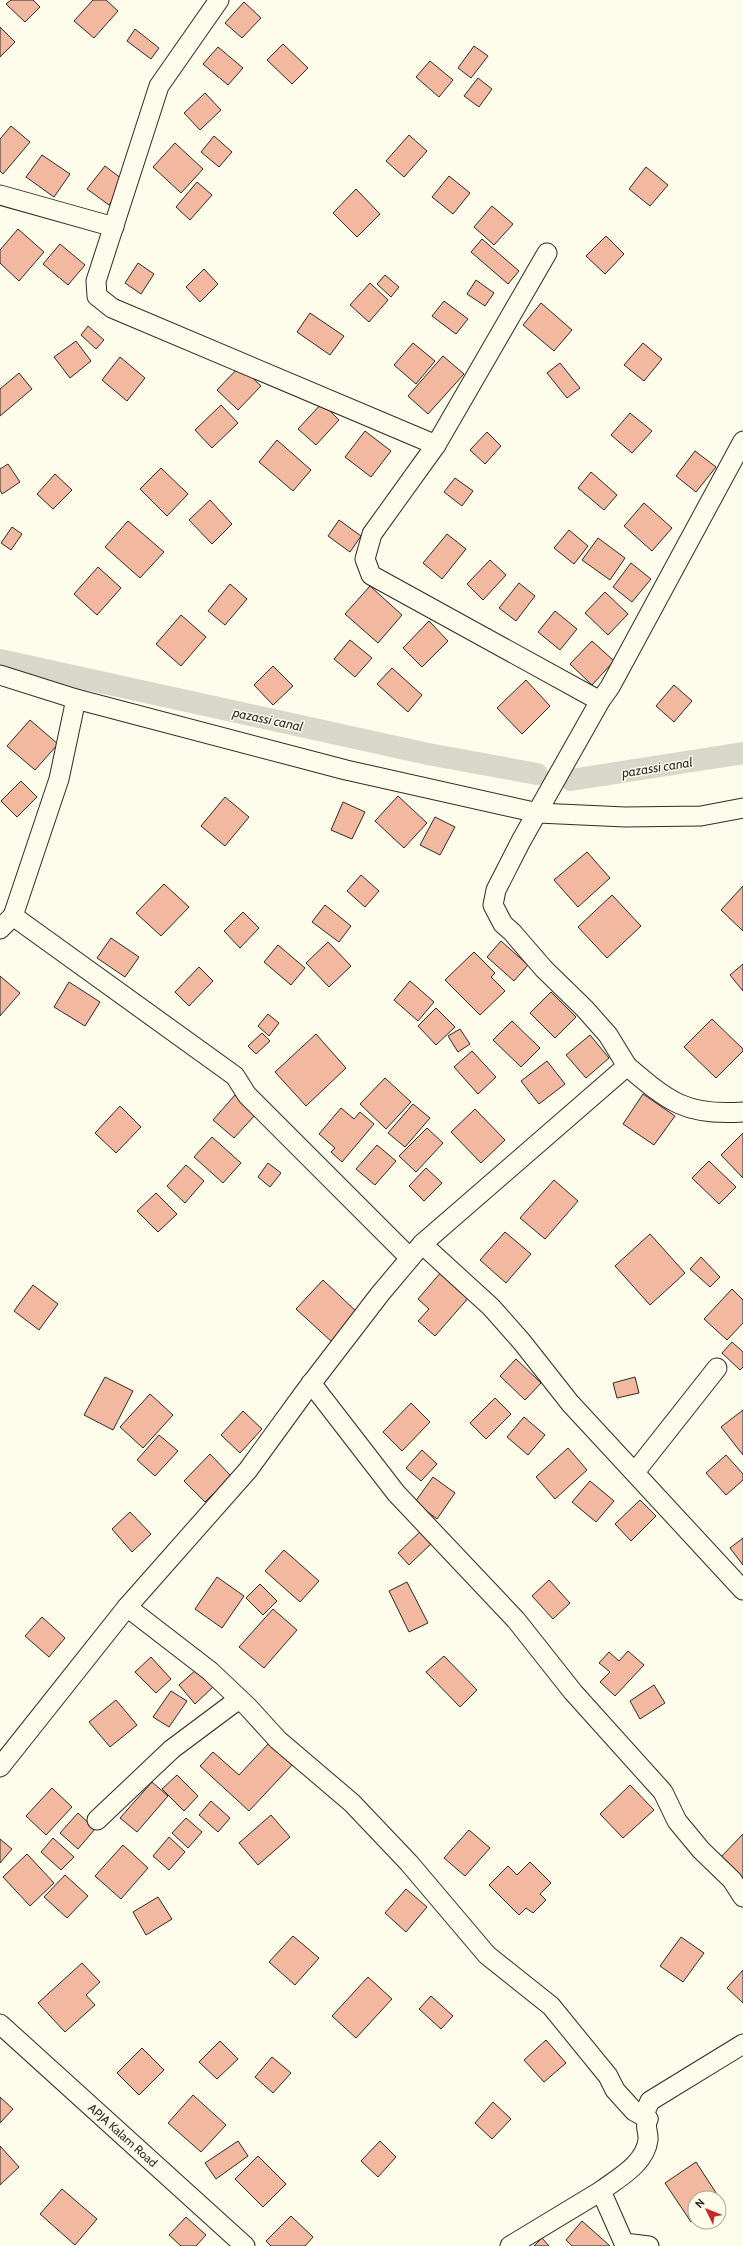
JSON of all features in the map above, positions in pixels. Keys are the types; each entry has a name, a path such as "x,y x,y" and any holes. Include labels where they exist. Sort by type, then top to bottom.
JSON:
{"street":[{"path":"219,0 159,86 96,281 97,296 112,308 436,445"},
{"path":"0,195 114,227"},
{"path":"547,253 436,445 372,534 365,559 371,575 600,701"},
{"path":"743,441 610,687 600,701 521,841 496,890 493,905 497,915 544,969 598,1022 627,1066 655,1090 689,1110 705,1113 743,1112"},
{"path":"0,675 76,699 346,770 538,813 625,817 701,816 743,808"},
{"path":"76,699 59,778 7,923 235,1076 247,1095 416,1251 491,1307 522,1342 570,1403 743,1590"},
{"path":"0,1767 127,1607 248,1470 311,1383 380,1294 416,1251 627,1066"},
{"path":"635,1472 717,1368"},
{"path":"311,1383 396,1493 516,1620 573,1692 663,1792 677,1821 700,1850 732,1880 743,1897"},
{"path":"127,1607 199,1662 239,1699 278,1740 339,1792 374,1827 443,1902 487,1955 551,2006 608,2076 615,2090 634,2111 648,2119"},
{"path":"97,1820 172,1749 239,1699"},
{"name":"APJA Kalam Road","path":"0,2024 245,2246"},
{"path":"648,2119 644,2114 650,2101 743,2044"},
{"path":"510,2246 601,2191 640,2160 648,2140 646,2122 648,2119"},
{"path":"601,2191 624,2243 649,2246"}],"building":[{"path":"11,0 33,0 40,7 25,22 6,4"},
{"path":"93,0 106,0 118,11 94,38 74,21"},
{"path":"244,2 261,18 242,38 225,23"},
{"path":"0,27 15,42 0,57"},
{"path":"135,29 159,48 151,59 127,41"},
{"path":"283,44 308,68 292,84 267,60"},
{"path":"474,46 488,56 471,78 458,68"},
{"path":"218,47 243,68 228,85 203,64"},
{"path":"430,61 453,80 439,97 416,77"},
{"path":"478,78 492,89 479,107 464,96"},
{"path":"205,93 221,110 200,130 184,113"},
{"path":"11,126 30,142 3,174 0,171 0,139"},
{"path":"409,135 427,151 404,177 386,161"},
{"path":"214,136 232,152 219,167 201,152"},
{"path":"175,143 203,169 181,193 153,167"},
{"path":"42,155 70,174 54,197 26,177"},
{"path":"105,166 126,182 109,205 87,189"},
{"path":"646,167 668,185 650,206 629,189"},
{"path":"449,176 470,193 453,214 432,197"},
{"path":"197,182 212,195 190,220 176,207"},
{"path":"356,189 380,214 357,237 333,213"},
{"path":"492,206 513,224 494,245 474,227"},
{"path":"18,229 44,252 19,281 0,263 0,250"},
{"path":"606,236 624,254 605,274 586,256"},
{"path":"482,239 519,271 508,284 471,252"},
{"path":"60,244 85,265 68,285 43,264"},
{"path":"138,263 154,274 141,294 125,283"},
{"path":"204,269 218,284 200,302 186,287"},
{"path":"385,275 399,287 391,297 377,284"},
{"path":"476,280 494,293 485,306 467,294"},
{"path":"370,283 388,300 369,322 350,305"},
{"path":"444,301 468,319 456,334 432,316"},
{"path":"541,303 572,330 554,351 523,325"},
{"path":"310,313 344,336 330,355 297,332"},
{"path":"88,326 104,340 96,349 81,335"},
{"path":"76,341 91,361 70,378 54,357"},
{"path":"413,343 435,361 416,384 394,365"},
{"path":"643,343 662,359 644,381 624,365"},
{"path":"443,356 464,374 428,414 408,396"},
{"path":"120,357 145,378 127,401 102,380"},
{"path":"560,363 580,388 567,398 547,373"},
{"path":"240,366 261,386 238,410 217,390"},
{"path":"19,373 32,389 0,416 0,389"},
{"path":"322,403 339,420 316,445 298,429"},
{"path":"221,405 238,423 212,448 195,430"},
{"path":"630,413 652,431 632,453 611,435"},
{"path":"365,431 391,451 371,477 345,457"},
{"path":"487,432 501,446 485,464 470,450"},
{"path":"277,440 311,470 293,491 259,462"},
{"path":"695,451 716,467 696,492 676,476"},
{"path":"8,464 20,482 2,494 0,490 0,469"},
{"path":"161,468 188,494 167,516 140,489"},
{"path":"591,472 617,495 604,510 578,488"},
{"path":"55,474 72,490 53,509 37,494"},
{"path":"455,478 473,491 462,506 444,492"},
{"path":"210,500 232,524 212,544 189,520"},
{"path":"644,503 672,528 652,551 624,526"},
{"path":"339,520 361,536 350,552 328,536"},
{"path":"128,521 164,552 140,578 105,547"},
{"path":"12,527 22,534 11,550 1,543"},
{"path":"569,530 588,546 574,564 554,548"},
{"path":"447,534 466,549 442,579 423,563"},
{"path":"598,538 625,558 610,580 582,560"},
{"path":"490,560 506,575 483,600 467,584"},
{"path":"631,563 651,579 632,602 613,587"},
{"path":"98,567 121,588 97,615 74,594"},
{"path":"519,583 535,596 516,621 499,608"},
{"path":"230,584 247,599 225,625 208,611"},
{"path":"370,586 402,615 378,643 345,614"},
{"path":"605,592 628,614 608,635 585,613"},
{"path":"555,611 577,629 560,650 538,632"},
{"path":"181,615 206,637 181,666 156,644"},
{"path":"429,621 448,641 422,667 403,648"},
{"path":"350,640 372,658 355,677 334,659"},
{"path":"592,641 614,661 592,685 570,664"},
{"path":"273,666 293,686 273,705 254,685"},
{"path":"392,668 422,695 408,712 377,684"},
{"path":"526,680 550,706 522,734 497,708"},
{"path":"674,685 692,701 674,722 656,706"},
{"path":"30,720 58,744 35,770 7,746"},
{"path":"21,781 37,797 17,817 1,801"},
{"path":"398,796 427,823 404,848 375,821"},
{"path":"225,797 249,817 225,846 201,826"},
{"path":"343,802 365,812 352,839 331,830"},
{"path":"435,817 455,827 440,855 420,845"},
{"path":"587,852 610,878 578,907 554,880"},
{"path":"361,875 379,891 365,907 347,891"},
{"path":"164,884 189,907 161,936 136,913"},
{"path":"743,886 743,931 721,910"},
{"path":"612,895 641,926 607,958 578,927"},
{"path":"325,905 351,926 339,942 312,922"},
{"path":"243,912 259,928 240,948 224,931"},
{"path":"111,938 139,957 125,977 97,958"},
{"path":"501,941 528,965 514,981 487,957"},
{"path":"328,942 351,966 329,987 306,963"},
{"path":"278,945 305,968 291,985 264,962"},
{"path":"474,952 495,973 491,977 505,991 480,1015 445,980"},
{"path":"743,964 743,991 730,975"},
{"path":"199,967 213,981 189,1006 175,992"},
{"path":"0,976 20,993 0,1016"},
{"path":"410,981 434,1002 418,1021 394,1000"},
{"path":"69,982 100,1002 85,1026 54,1007"},
{"path":"551,992 576,1017 555,1038 530,1013"},
{"path":"436,1008 455,1027 436,1045 418,1026"},
{"path":"268,1014 279,1023 269,1036 258,1026"},
{"path":"712,1019 743,1049 743,1051 716,1078 684,1047"},
{"path":"512,1021 540,1048 521,1067 493,1040"},
{"path":"460,1029 470,1044 458,1052 448,1036"},
{"path":"262,1033 270,1041 256,1054 248,1046"},
{"path":"316,1034 346,1068 306,1106 275,1072"},
{"path":"590,1035 609,1058 586,1078 566,1055"},
{"path":"472,1051 496,1077 478,1094 454,1067"},
{"path":"547,1061 565,1084 539,1104 521,1081"},
{"path":"385,1078 411,1102 386,1129 360,1104"},
{"path":"643,1094 675,1116 654,1145 623,1124"},
{"path":"235,1095 256,1114 234,1138 213,1120"},
{"path":"413,1104 430,1118 405,1147 388,1133"},
{"path":"120,1106 141,1127 116,1153 95,1133"},
{"path":"341,1108 354,1119 360,1112 374,1124 342,1162 331,1152 335,1148 319,1134"},
{"path":"475,1109 505,1140 481,1163 451,1132"},
{"path":"427,1128 443,1143 416,1172 399,1156"},
{"path":"743,1133 743,1178 721,1155"},
{"path":"212,1137 241,1163 223,1183 194,1157"},
{"path":"377,1145 396,1161 375,1185 356,1169"},
{"path":"709,1161 736,1187 719,1204 692,1178"},
{"path":"268,1163 281,1173 270,1187 258,1177"},
{"path":"186,1165 204,1181 185,1203 167,1186"},
{"path":"426,1168 442,1183 424,1201 409,1186"},
{"path":"554,1180 578,1201 545,1239 520,1218"},
{"path":"156,1193 177,1214 158,1232 137,1211"},
{"path":"505,1232 531,1254 506,1283 480,1260"},
{"path":"650,1234 685,1273 650,1305 615,1266"},
{"path":"701,1257 720,1277 710,1287 690,1269"},
{"path":"442,1271 470,1296 435,1336 418,1321 429,1309 418,1299"},
{"path":"323,1280 359,1314 332,1342 296,1309"},
{"path":"33,1285 58,1304 39,1330 14,1311"},
{"path":"732,1289 743,1300 743,1323 727,1340 704,1319"},
{"path":"732,1342 743,1352 743,1367 740,1370 722,1353"},
{"path":"516,1359 541,1383 525,1400 500,1376"},
{"path":"105,1377 133,1391 113,1430 84,1415"},
{"path":"635,1377 639,1393 617,1398 613,1383"},
{"path":"150,1394 173,1415 143,1448 120,1427"},
{"path":"495,1398 511,1414 486,1439 470,1423"},
{"path":"411,1403 430,1422 402,1451 383,1432"},
{"path":"743,1410 743,1455 721,1427"},
{"path":"243,1411 262,1429 240,1453 221,1435"},
{"path":"524,1417 545,1435 528,1455 507,1437"},
{"path":"159,1435 178,1451 155,1476 137,1460"},
{"path":"568,1448 587,1470 555,1499 536,1477"},
{"path":"422,1450 437,1464 421,1481 406,1468"},
{"path":"210,1454 231,1476 205,1502 184,1481"},
{"path":"726,1455 743,1474 743,1480 726,1495 706,1473"},
{"path":"433,1477 455,1493 437,1519 415,1502"},
{"path":"590,1481 614,1501 596,1522 572,1502"},
{"path":"640,1500 656,1516 631,1541 615,1524"},
{"path":"130,1512 151,1534 132,1552 112,1529"},
{"path":"424,1528 435,1540 409,1565 398,1553"},
{"path":"743,1538 743,1565 730,1548"},
{"path":"284,1550 319,1581 300,1602 265,1571"},
{"path":"217,1577 244,1596 222,1628 195,1609"},
{"path":"549,1580 570,1603 553,1619 532,1596"},
{"path":"407,1582 428,1623 409,1632 389,1591"},
{"path":"260,1584 277,1601 263,1615 246,1598"},
{"path":"273,1609 297,1630 264,1668 239,1647"},
{"path":"42,1617 65,1638 49,1657 25,1636"},
{"path":"628,1651 644,1665 615,1696 600,1682 610,1672 599,1663 609,1652 619,1661"},
{"path":"444,1656 477,1690 460,1707 426,1672"},
{"path":"151,1657 171,1679 156,1693 135,1672"},
{"path":"197,1669 213,1687 195,1704 179,1685"},
{"path":"654,1685 665,1703 640,1719 630,1701"},
{"path":"171,1691 187,1701 169,1727 153,1717"},
{"path":"116,1700 137,1725 110,1747 89,1722"},
{"path":"270,1742 293,1764 249,1811 200,1766 213,1752 239,1775"},
{"path":"177,1775 198,1796 184,1811 162,1789"},
{"path":"152,1782 168,1796 137,1832 120,1818"},
{"path":"630,1785 654,1810 623,1838 600,1814"},
{"path":"52,1788 72,1807 46,1835 26,1816"},
{"path":"211,1801 230,1818 218,1832 199,1815"},
{"path":"78,1813 95,1829 78,1849 60,1833"},
{"path":"271,1815 290,1837 258,1865 239,1843"},
{"path":"186,1818 202,1832 188,1848 172,1833"},
{"path":"469,1830 490,1848 465,1876 444,1858"},
{"path":"743,1834 743,1880 720,1858"},
{"path":"169,1837 185,1852 169,1870 153,1856"},
{"path":"53,1838 74,1857 61,1870 41,1852"},
{"path":"0,1839 12,1849 0,1863"},
{"path":"123,1845 148,1868 121,1899 95,1876"},
{"path":"27,1854 54,1883 30,1906 3,1877"},
{"path":"530,1862 551,1883 540,1894 546,1900 533,1913 526,1908 519,1915 489,1885 508,1866 517,1875"},
{"path":"65,1875 88,1896 67,1918 44,1897"},
{"path":"406,1889 427,1907 406,1932 385,1913"},
{"path":"158,1897 172,1919 146,1935 133,1912"},
{"path":"293,1936 319,1958 295,1985 269,1962"},
{"path":"681,1937 704,1953 683,1982 660,1966"},
{"path":"82,1963 100,1982 86,1995 95,2005 65,2032 38,2003"},
{"path":"743,1970 743,2003 727,1988"},
{"path":"368,1977 392,1999 356,2038 332,2016"},
{"path":"431,1996 453,2016 441,2029 419,2009"},
{"path":"546,2040 566,2063 544,2082 524,2060"},
{"path":"220,2041 238,2059 217,2079 199,2062"},
{"path":"142,2048 164,2070 139,2095 117,2073"},
{"path":"272,2057 291,2073 273,2093 255,2077"},
{"path":"193,2095 226,2125 201,2152 168,2123"},
{"path":"0,2097 13,2109 0,2123"},
{"path":"493,2102 511,2119 492,2139 475,2123"},
{"path":"238,2141 248,2156 216,2179 205,2163"},
{"path":"380,2141 396,2157 378,2177 361,2161"},
{"path":"0,2146 19,2167 0,2185"},
{"path":"258,2156 286,2184 263,2207 235,2179"},
{"path":"696,2162 714,2190 687,2190 687,2216 665,2183"},
{"path":"62,2189 97,2219 75,2245 40,2214"},
{"path":"291,2216 313,2237 305,2246 271,2246 266,2241"},
{"path":"186,2217 206,2235 196,2246 181,2246 169,2235"},
{"path":"582,2221 610,2246 572,2246 566,2240"},
{"path":"542,2238 549,2246 534,2246"}],"waterway":[{"name":"pazassi canal","path":"0,660 428,754 537,774"},
{"name":"pazassi canal","path":"571,780 743,753"}]}
